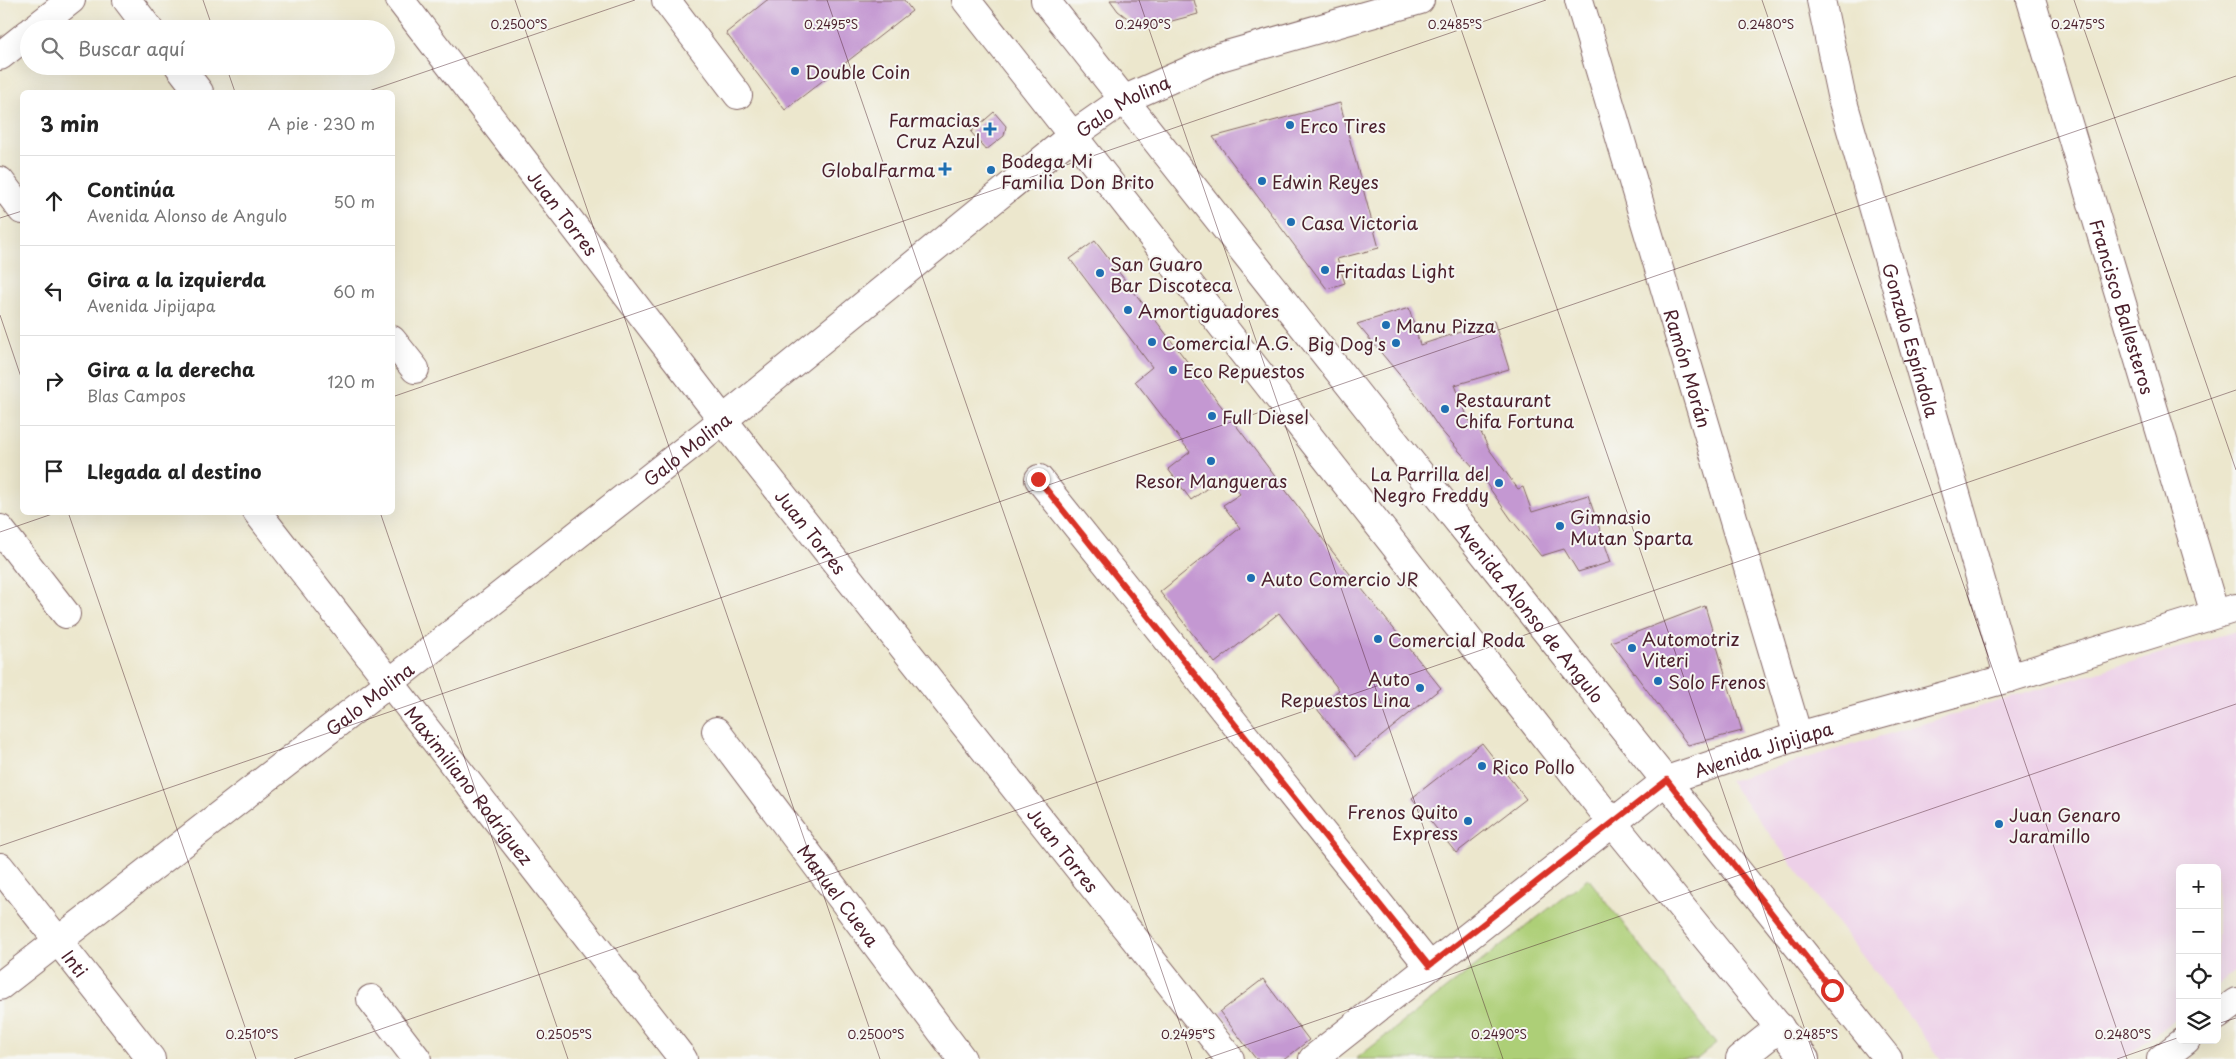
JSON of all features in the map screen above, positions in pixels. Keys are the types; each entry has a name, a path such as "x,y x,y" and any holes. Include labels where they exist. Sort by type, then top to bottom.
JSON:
{"street":[{"path":"45,20 71,0"},
{"path":"127,0 142,20"},
{"name":"Juan Torres","path":"400,0 724,420 1230,1059"},
{"path":"666,0 738,95"},
{"path":"966,0 1612,822 1805,1059"},
{"name":"Avenida Alonso de Angulo","path":"1045,0 1888,1059"},
{"name":"Galo Molina","path":"0,986 724,420 1072,135 1124,100 1220,57 1420,0"},
{"name":"Ramón Morán","path":"1579,0 1798,736"},
{"name":"Gonzalo Espíndola","path":"1821,0 1841,96 2009,678"},
{"name":"Francisco Ballesteros","path":"2031,0 2226,611"},
{"path":"0,56 20,40"},
{"path":"186,75 197,90"},
{"path":"0,181 20,207"},
{"path":"395,344 415,369"},
{"path":"1038,479 1429,966"},
{"name":"Maximiliano Rodríguez","path":"259,515 683,1059"},
{"path":"0,529 66,614"},
{"name":"Avenida Jipijapa","path":"1313,1059 1667,780 1798,736 2009,678 2226,611"},
{"name":"Manuel Cueva","path":"716,731 962,1059"},
{"name":"Inti","path":"0,867 151,1059"},
{"path":"371,999 417,1059"},
{"path":"2221,1013 2236,1002"},
{"path":"1740,1059 1780,1027"}],"shaded area":[{"name":"Juan Genaro Jaramillo","path":"2236,631 2236,970 2221,982 2221,864 2176,864 2176,1018 2123,1059 1941,1059 1729,781"}],"green space":[{"path":"1588,878 1716,1044 1697,1059 1356,1059"}],"building":[{"name":"Double Coin","path":"767,0 904,0 912,11 785,110 726,33"},
{"path":"1110,0 1194,0 1198,14 1142,29 1118,11"},
{"path":"1340,103 1379,248 1337,259 1345,283 1327,289 1213,137"},
{"name":"Farmacias Cruz Azul","path":"994,112 1006,126 1004,136 986,150 971,132"},
{"path":"1095,241 1342,564 1441,688 1356,757 1317,709 1339,690 1279,613 1215,663 1160,592 1240,528 1223,505 1240,494 1225,475 1191,500 1168,469 1190,452 1135,381 1152,367 1070,259"},
{"path":"1409,308 1420,345 1494,321 1509,369 1455,385 1469,421 1474,418 1489,449 1518,489 1523,487 1532,512 1588,495 1611,562 1578,572 1564,549 1541,556 1511,519 1481,476 1439,428 1418,397 1357,324"},
{"path":"1705,606 1742,731 1688,745 1611,642"},
{"path":"1482,743 1526,799 1456,853 1412,798"},
{"path":"1263,979 1309,1040 1285,1059 1256,1059 1220,1012"}],"place":[{"name":"Double Coin","path":"795,71"},
{"name":"Erco Tires","path":"1290,125"},
{"name":"Farmacias Cruz Azul","path":"990,129"},
{"name":"GlobalFarma","path":"945,169"},
{"name":"Bodega Mi Familia Don Brito","path":"991,170"},
{"name":"Edwin Reyes","path":"1262,181"},
{"name":"Casa Victoria","path":"1291,222"},
{"name":"Fritadas Light","path":"1325,270"},
{"name":"San Guaro Bar Discoteca","path":"1100,273"},
{"name":"Amortiguadores","path":"1128,310"},
{"name":"Manu Pizza","path":"1386,325"},
{"name":"Comercial A.G.","path":"1152,342"},
{"name":"Big Dog's","path":"1396,343"},
{"name":"Eco Repuestos","path":"1173,370"},
{"name":"Restaurant Chifa Fortuna","path":"1445,409"},
{"name":"Full Diesel","path":"1212,416"},
{"name":"Resor Mangueras","path":"1211,461"},
{"name":"La Parrilla del Negro Freddy","path":"1499,483"},
{"name":"Gimnasio Mutan Sparta","path":"1560,526"},
{"name":"Auto Comercio JR","path":"1251,578"},
{"name":"Comercial Roda","path":"1378,639"},
{"name":"Automotriz Viteri","path":"1632,648"},
{"name":"Solo Frenos","path":"1658,681"},
{"name":"Auto Repuestos Lina","path":"1420,688"},
{"name":"Rico Pollo","path":"1482,766"},
{"name":"Frenos Quito Express","path":"1468,821"},
{"name":"Juan Genaro Jaramillo","path":"1999,824"}],"route":[{"path":"1038,479 1429,966 1667,780 1832,990"}]}
